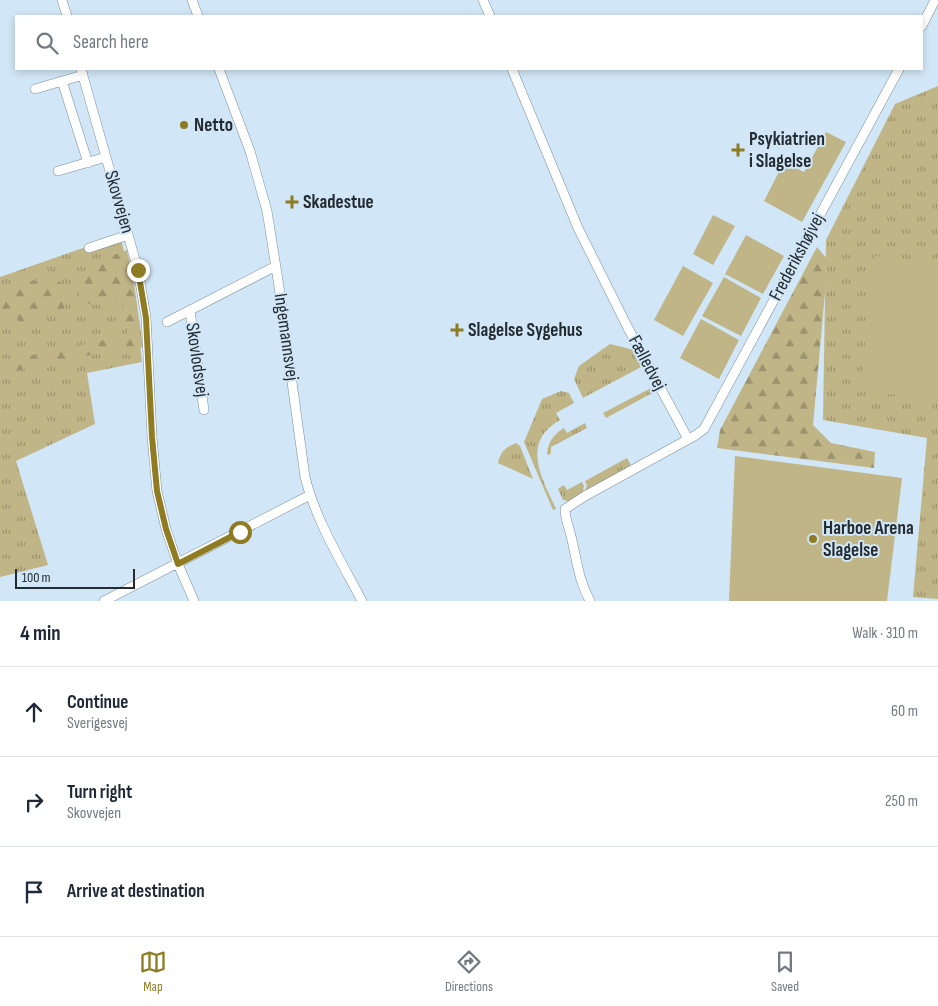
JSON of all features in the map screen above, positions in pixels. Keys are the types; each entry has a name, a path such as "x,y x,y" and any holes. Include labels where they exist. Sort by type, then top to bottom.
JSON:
{"street":[{"path":"62,0 67,15"},
{"path":"192,0 198,15"},
{"path":"484,0 490,15"},
{"path":"923,24 936,0"},
{"name":"Ingemannsvej","path":"219,70 250,151 270,225 305,476 310,496 317,515 362,601"},
{"name":"Fælledvej","path":"512,70 578,228 628,328 688,440"},
{"name":"Frederikshøjvej","path":"688,440 702,431 707,425 898,70"},
{"path":"35,89 62,81 82,72"},
{"name":"Skovvejen","path":"82,72 138,270 146,318 152,437 157,491 166,529 178,564 194,601"},
{"path":"62,81 88,162"},
{"path":"58,171 106,157"},
{"path":"89,248 128,235"},
{"name":"Skovlodsvej","path":"167,322 276,266"},
{"name":"Skovlodsvej","path":"190,311 204,410"},
{"path":"590,601 582,586 578,572 565,510 585,496 688,440"},
{"path":"104,601 310,496"}],"green space":[{"path":"938,86 938,599 913,597 927,438 823,420 826,240 895,104"},
{"path":"826,132 846,142 802,222 764,201 784,162 804,172"},
{"path":"713,215 735,226 713,265 693,254"},
{"path":"120,235 134,293 142,362 87,373 95,424 16,461 48,565 0,577 0,277"},
{"path":"746,235 784,256 763,294 725,274"},
{"path":"817,247 828,260 813,425 831,443 875,452 874,468 717,448 720,430"},
{"path":"127,250 134,283 143,347 133,350 132,346 6,373 5,377 0,378 0,360 1,362 128,335 123,306 120,302 93,305 85,303 78,296 76,289 83,273 93,263"},
{"path":"874,256 938,263 938,399 860,391"},
{"path":"683,266 713,283 683,336 654,320"},
{"path":"724,277 761,298 741,336 702,316"},
{"path":"49,278 62,283 64,310 59,317 37,316 26,328 19,326 16,306 0,312 0,287"},
{"path":"701,319 739,340 719,379 680,358"},
{"path":"610,344 634,350 643,366 583,398 574,379 579,366"},
{"path":"653,380 661,395 659,396 656,391 606,418 603,413 653,387 651,382"},
{"path":"561,391 569,393 574,403 556,413 560,420 548,429 541,439 537,450 541,473 556,509 553,510 524,442 542,399"},
{"path":"585,423 587,428 551,447 551,453 547,454 550,442 557,433 564,428 567,433"},
{"path":"516,443 520,446 533,479 498,463 504,450"},
{"name":"Harboe Arena Slagelse","path":"735,456 902,478 887,601 729,601"},
{"path":"627,458 632,467 585,491 587,485 585,481"},
{"path":"582,482 584,486 583,493 568,501 563,500 558,489 564,485 567,490"}],"place":[{"name":"Netto","path":"184,125"},
{"name":"Psykiatrien i Slagelse","path":"738,150"},
{"name":"Skadestue","path":"292,202"},
{"name":"Slagelse Sygehus","path":"457,330"},
{"name":"Harboe Arena Slagelse","path":"813,539"}],"route":[{"path":"138,270 146,318 152,437 157,491 166,529 178,564 240,532"}]}
